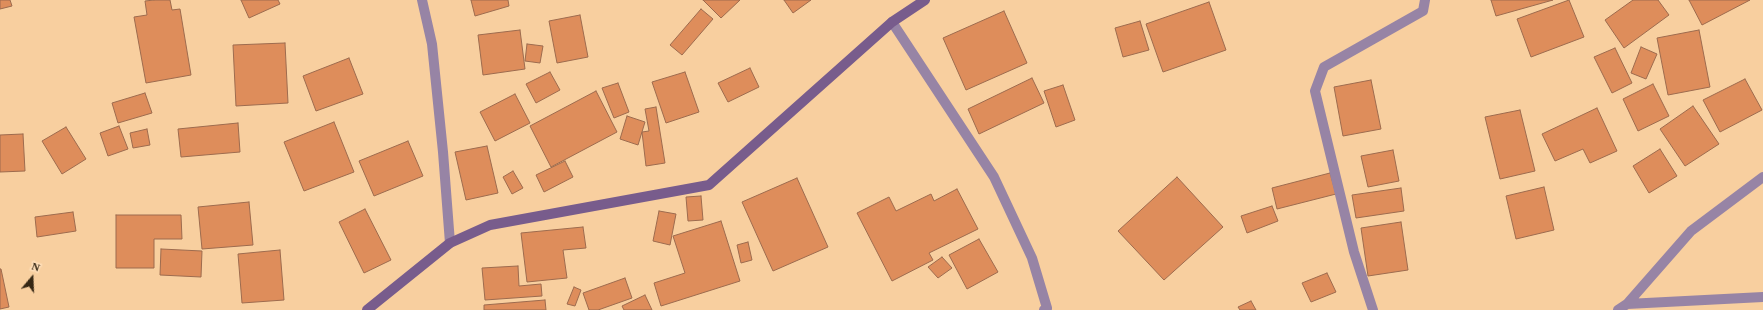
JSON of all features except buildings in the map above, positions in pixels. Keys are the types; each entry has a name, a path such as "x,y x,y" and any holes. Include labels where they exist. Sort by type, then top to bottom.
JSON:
{"main road":[{"path":"367,310 450,243 490,225 709,185 892,22 926,0"}],"street":[{"path":"422,0 432,44 443,152 450,243"},
{"path":"1373,310 1354,252 1315,91 1324,67 1423,11 1425,0"},
{"path":"892,22 994,177 1032,258 1047,309"},
{"path":"1618,310 1627,304 1691,231 1763,177"},
{"path":"1627,304 1763,297"}]}
